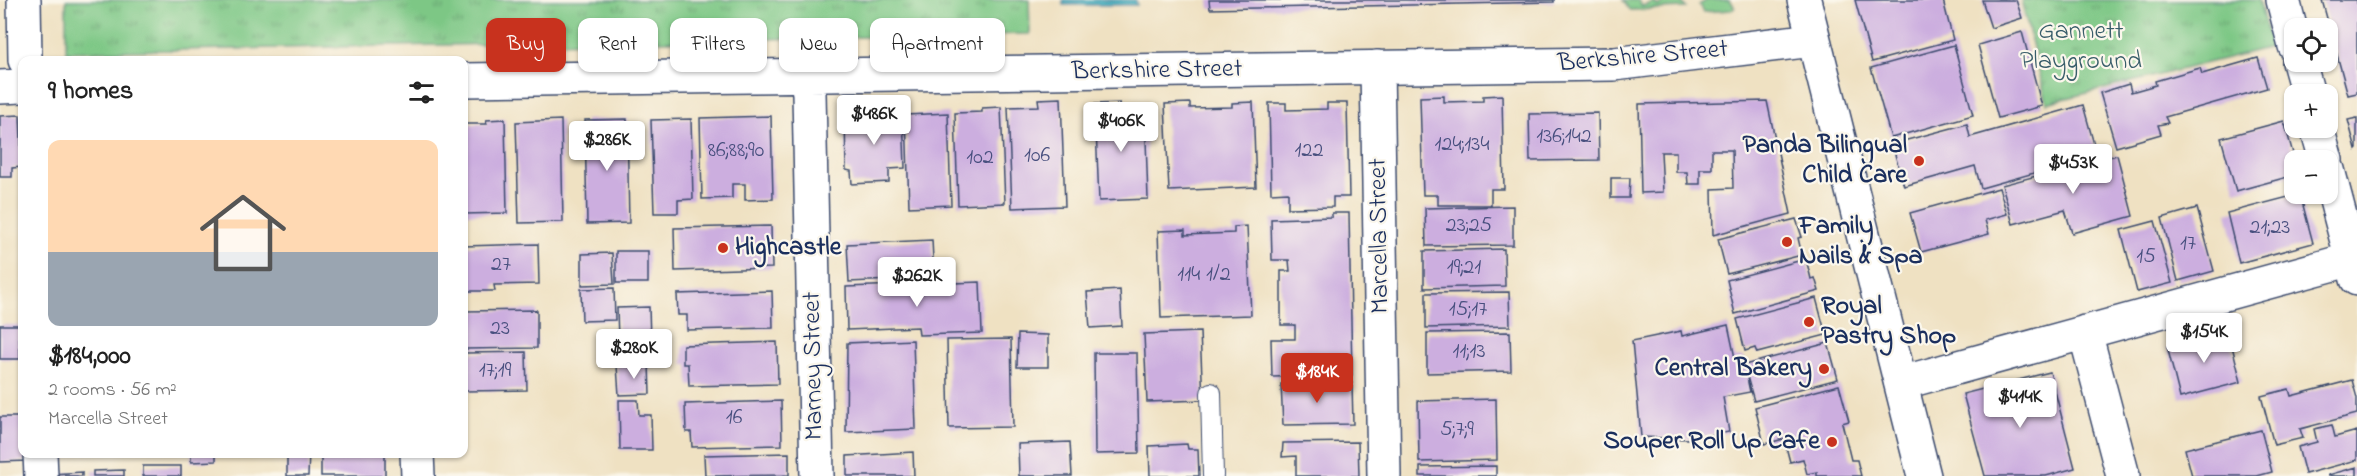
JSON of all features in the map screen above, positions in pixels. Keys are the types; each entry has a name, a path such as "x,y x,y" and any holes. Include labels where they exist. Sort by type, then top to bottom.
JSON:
{"street":[{"path":"24,0 25,56"},
{"path":"1804,0 1924,476"},
{"path":"2283,0 2288,18"},
{"name":"Berkshire Street","path":"468,80 1614,64 1813,40"},
{"name":"Marcella Street","path":"1377,67 1384,476"},
{"name":"Marney Street","path":"806,76 809,93 817,476"},
{"path":"0,87 18,86"},
{"path":"1901,382 2085,332 2354,269 2337,204"},
{"path":"2085,332 2123,476"},
{"path":"40,458 41,476"},
{"path":"417,458 418,476"}],"lane":[{"path":"1211,393 1213,476"}],"green space":[{"path":"66,0 1029,0 1030,34 1005,34 1005,18 870,18 870,37 858,37 858,18 779,18 779,39 767,39 767,18 670,18 670,41 658,41 658,18 578,18 578,42 566,43 566,18 486,18 486,44 66,52"},
{"path":"1623,0 1638,0 1642,6 1654,2 1657,6 1667,0 1681,0 1686,8 1629,10"},
{"path":"1707,0 1730,0 1735,7 1731,10 1703,12 1699,5"},
{"name":"Gannett Playground","path":"2021,0 2259,0 2271,47 2047,103"}],"water":[{"path":"1063,0 1136,0 1137,5 1063,5"}],"building":[{"path":"1209,0 1554,0 1554,2 1210,9"},
{"path":"1855,0 1943,0 1953,40 1872,62"},
{"path":"1982,0 2016,0 2022,18 1991,28"},
{"path":"2322,0 2357,0 2357,93 2348,95 2338,58 2338,18 2327,18"},
{"path":"2022,32 2042,106 1998,118 1978,45"},
{"path":"1954,45 1973,115 1891,138 1871,68"},
{"path":"2258,58 2267,88 2165,117 2168,123 2158,125 2161,134 2116,147 2100,93 2129,84 2131,92 2156,85 2155,81 2200,68 2202,74"},
{"path":"1502,95 1504,189 1491,189 1491,205 1438,205 1438,195 1423,195 1420,97 1444,96 1444,102 1483,101 1483,96"},
{"path":"1061,98 1065,206 1012,208 1008,107 1039,106 1038,99"},
{"path":"1767,101 1791,214 1713,235 1712,189 1733,188 1732,150 1712,150 1712,169 1700,169 1700,184 1688,184 1687,172 1676,172 1676,152 1661,152 1663,192 1641,193 1639,104"},
{"path":"1253,102 1256,187 1169,191 1165,104 1190,103 1190,108 1232,107 1232,103"},
{"path":"1120,103 1120,111 1145,110 1148,199 1099,201 1095,104"},
{"path":"1269,103 1286,103 1286,110 1327,109 1327,103 1347,103 1349,197 1333,197 1333,207 1288,208 1288,192 1271,193"},
{"path":"2083,105 2097,155 1981,188 1975,166 1904,186 1892,144 1967,124 1970,137"},
{"path":"1001,107 1005,203 958,205 955,113 982,112 982,108"},
{"path":"903,113 905,168 889,169 889,182 852,184 851,171 846,170 845,115"},
{"path":"948,113 951,205 909,207 906,115"},
{"path":"1598,113 1599,160 1530,161 1529,114"},
{"path":"18,115 18,167 12,168 12,177 0,177 0,116"},
{"path":"771,116 773,199 745,200 745,184 732,184 732,198 702,199 700,118"},
{"path":"2357,118 2357,149 2356,150 2348,120"},
{"path":"505,119 507,213 468,214 468,124 487,124 486,120"},
{"path":"627,119 629,223 587,224 585,120"},
{"path":"691,119 693,199 678,200 678,213 654,213 651,120"},
{"path":"561,120 563,222 519,223 516,122"},
{"path":"2284,121 2284,138 2289,138 2292,150 2284,150 2284,178 2236,191 2221,138"},
{"path":"2117,155 2133,216 2072,233 2065,210 2013,224 2002,185"},
{"path":"1611,178 1630,178 1629,198 1611,198"},
{"path":"1999,188 2007,214 1985,220 1989,234 1921,252 1910,213"},
{"path":"2284,198 2284,204 2303,204 2313,243 2239,263 2227,213"},
{"path":"1513,206 1513,245 1426,246 1425,208"},
{"path":"2197,208 2214,271 2178,281 2162,218"},
{"path":"1332,213 1349,213 1352,375 1272,377 1271,339 1295,339 1295,325 1281,325 1281,271 1290,271 1289,260 1272,260 1271,219 1332,217"},
{"path":"1796,219 1802,237 1798,238 1802,255 1727,274 1718,239"},
{"path":"2155,221 2172,283 2137,292 2121,230"},
{"name":"Highcastle","path":"771,226 772,268 675,271 674,228"},
{"path":"1247,226 1251,315 1161,318 1158,231 1185,230 1185,235 1234,233 1234,227"},
{"path":"932,240 934,278 849,282 847,244"},
{"path":"538,244 539,284 494,285 495,291 468,291 468,246"},
{"path":"1504,249 1505,286 1424,288 1424,251"},
{"path":"616,251 648,251 648,283 616,283"},
{"path":"612,253 614,284 582,285 582,254"},
{"path":"1806,259 1811,279 1815,278 1819,291 1735,314 1727,280"},
{"path":"980,282 982,333 919,335 918,327 847,330 846,287"},
{"path":"614,288 615,320 582,321 581,289"},
{"path":"1120,290 1122,326 1090,328 1087,292"},
{"path":"772,291 773,328 687,330 687,315 678,315 677,294"},
{"path":"1509,292 1510,326 1426,328 1426,293"},
{"path":"1816,298 1826,335 1757,353 1755,348 1745,351 1737,319"},
{"path":"649,307 650,340 618,340 617,308"},
{"path":"537,310 537,348 468,349 468,311"},
{"path":"0,325 18,325 18,359 0,359"},
{"path":"1728,325 1735,358 1743,357 1744,365 1828,343 1838,379 1754,401 1746,373 1750,392 1723,397 1729,432 1690,439 1641,437 1632,341 1681,331 1682,336"},
{"path":"2228,330 2241,382 2180,398 2167,346"},
{"path":"1200,332 1203,400 1147,402 1144,334"},
{"path":"1510,332 1511,371 1427,373 1427,333"},
{"path":"1018,334 1048,335 1048,367 1017,367"},
{"path":"1011,339 1013,427 949,428 947,340"},
{"path":"913,340 916,429 846,432 847,343"},
{"path":"777,342 778,384 689,386 688,364 683,364 683,345"},
{"path":"526,352 527,390 468,391 468,353"},
{"path":"1094,353 1137,353 1139,453 1095,454"},
{"path":"649,364 650,394 619,395 617,366"},
{"path":"2050,372 2075,468 2046,476 1985,476 1963,394"},
{"path":"2352,380 2357,398 2357,414 2300,429 2303,438 2274,445 2261,396 2289,389 2291,396"},
{"path":"1352,383 1353,424 1283,425 1281,384"},
{"path":"1839,385 1849,421 1842,423 1851,460 1857,460 1861,476 1817,476 1817,472 1807,474 1803,459 1790,462 1784,439 1764,444 1755,407"},
{"path":"1496,399 1497,460 1419,462 1418,401"},
{"path":"619,400 638,400 639,415 651,415 652,450 620,450"},
{"path":"781,401 782,445 692,447 691,432 686,432 685,404"},
{"path":"0,417 18,417 18,458 27,458 27,461 0,462"},
{"path":"2332,425 2335,437 2357,431 2357,460 2305,474 2298,447 2317,442 2314,429"},
{"path":"2261,430 2272,472 2257,476 2192,476 2185,449"},
{"path":"1070,442 1072,476 1019,476 1018,444"},
{"path":"1358,442 1359,476 1296,476 1296,456 1282,457 1283,443"},
{"path":"1187,444 1188,449 1198,449 1199,476 1150,476 1149,446"},
{"path":"913,452 914,476 847,476 847,456"},
{"path":"789,453 789,475 705,476 704,455"},
{"path":"191,458 216,458 216,461 191,462"},
{"path":"287,458 309,458 308,476 287,476"},
{"path":"321,458 385,458 385,476 321,476"},
{"path":"143,466 181,466 181,476 143,476"},
{"path":"1496,466 1496,476 1420,476 1420,467"},
{"path":"2357,467 2357,476 2328,476 2328,475"},
{"path":"124,470 124,476 93,476 93,471"},
{"path":"82,472 82,476 53,476 52,474"}],"place":[{"name":"Panda Bilingual Child Care","path":"1919,161"},
{"name":"Family Nails & Spa","path":"1787,242"},
{"name":"Highcastle","path":"723,248"},
{"name":"Royal Pastry Shop","path":"1809,322"},
{"name":"Central Bakery","path":"1824,369"},
{"name":"Souper Roll Up Cafe","path":"1832,442"}]}
